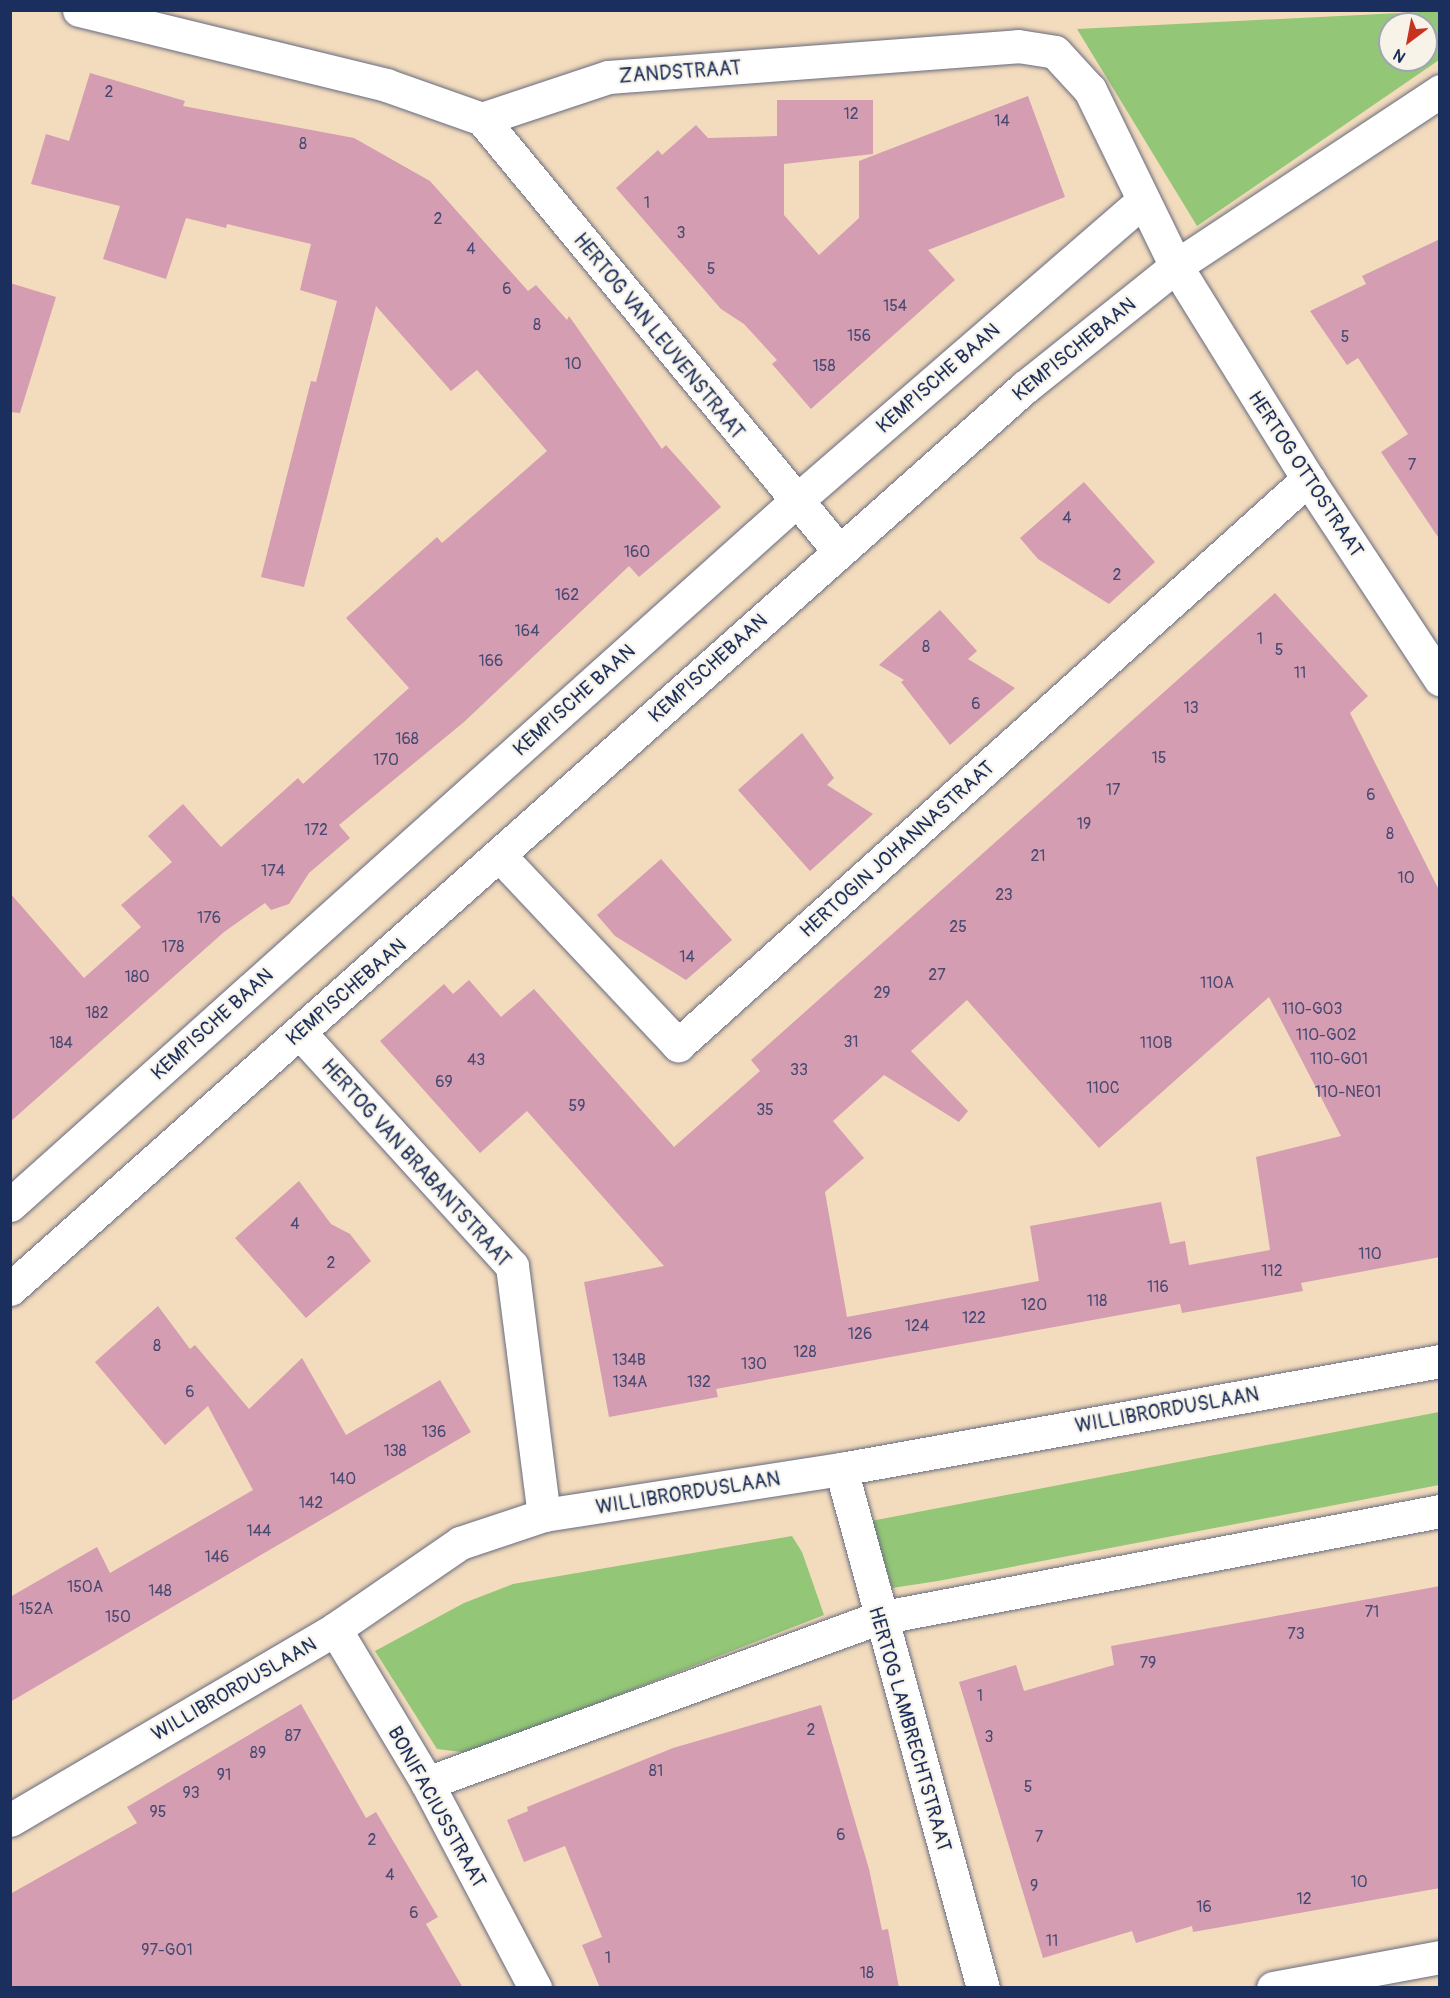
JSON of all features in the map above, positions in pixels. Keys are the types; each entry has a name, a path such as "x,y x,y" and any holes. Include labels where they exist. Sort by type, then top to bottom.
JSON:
{"street":[{"path":"79,10 387,85 482,120"},
{"name":"ZANDSTRAAT","path":"482,120 608,77 1018,46 1055,52 1090,90 1176,266"},
{"name":"KEMPISCHEBAAN","path":"10,1289 500,856 1025,387 1176,266 1440,91"},
{"name":"HERTOG VAN LEUVENSTRAAT","path":"482,120 795,502 839,551"},
{"name":"KEMPISCHE BAAN","path":"10,1205 795,502 1143,201"},
{"name":"HERTOG OTTOSTRAAT","path":"1176,266 1308,479 1440,679"},
{"name":"HERTOGIN JOHANNASTRAAT","path":"500,856 678,1045 1308,479"},
{"name":"HERTOG VAN BRABANTSTRAAT","path":"300,1033 512,1266 544,1515"},
{"name":"WILLIBRORDUSLAAN","path":"10,1820 335,1629 460,1543 544,1515 841,1469 1440,1361"},
{"name":"HERTOG LAMBRECHTSTRAAT","path":"841,1469 879,1618 983,1988"},
{"path":"428,1783 879,1618 1440,1511"},
{"name":"BONIFACIUSSTRAAT","path":"335,1629 428,1783 535,1988"},
{"path":"1272,1988 1440,1957"}],"green space":[{"path":"1440,11 1439,60 1438,12 1420,12"},
{"path":"1378,14 1378,72 1422,72 1197,226 1077,29"},
{"path":"1439,1412 1439,1485 892,1588 871,1521"},
{"path":"792,1536 802,1552 824,1615 470,1753 437,1749 375,1651 464,1603 513,1584"}],"building":[{"path":"90,73 185,101 183,106 354,138 430,181 528,291 536,285 567,320 569,316 662,449 666,445 721,507 639,577 629,566 464,722 339,825 350,838 309,873 289,904 271,910 265,903 224,932 10,1122 10,893 84,978 141,927 121,905 172,862 148,836 183,804 221,847 298,778 303,784 409,688 346,618 437,537 442,543 547,451 477,370 451,391 376,306 304,587 261,577 311,381 316,382 337,301 300,290 311,244 227,224 226,228 186,218 166,279 103,259 120,206 31,184 46,134 69,141"},
{"path":"1028,96 1065,197 928,250 955,280 811,409 772,364 777,360 744,324 721,309 616,188 658,150 662,155 696,125 708,138 777,136 777,100 873,100 873,154 784,164 784,215 819,255 859,218 859,161"},
{"path":"1440,239 1440,540 1381,452 1408,434 1358,358 1347,365 1310,311 1366,284 1362,276"},
{"path":"10,283 56,297 20,413 10,412"},
{"path":"1084,482 1155,562 1109,604 1038,559 1020,538"},
{"path":"1275,593 1368,696 1350,713 1440,892 1440,1257 1301,1283 1303,1291 1182,1313 1180,1304 716,1389 718,1397 609,1417 584,1282 664,1266 527,1111 480,1153 380,1041 444,984 453,994 469,980 501,1017 534,989 674,1147 760,1071 751,1060","holes":["1269,997 1341,1136 1256,1157 1270,1250 1189,1265 1185,1241 1170,1244 1161,1202 1030,1226 1039,1281 847,1317 825,1192 864,1158 833,1121 884,1075 959,1122 968,1111 911,1051 967,1000 1099,1148"]},
{"path":"940,610 977,651 968,659 1015,688 950,745 901,682 904,680 879,665"},
{"path":"802,733 834,778 827,785 873,814 810,871 738,790"},
{"path":"661,859 732,940 686,980 615,936 597,915"},
{"path":"299,1181 331,1224 350,1234 371,1261 306,1318 235,1238"},
{"path":"158,1306 190,1349 195,1345 249,1409 302,1358 346,1435 440,1380 471,1432 10,1702 10,1597 97,1547 110,1573 253,1490 208,1406 165,1445 95,1362"},
{"path":"1440,1586 1440,1888 1193,1932 1192,1926 1136,1943 1132,1931 1043,1958 959,1682 1016,1665 1024,1691 1114,1665 1111,1646"},
{"path":"301,1704 366,1818 376,1812 438,1917 426,1924 463,1988 10,1988 10,1894 137,1823 127,1807"},
{"path":"821,1705 869,1869 882,1930 888,1929 899,1988 600,1988 582,1945 602,1937 565,1846 524,1862 507,1820 528,1811 527,1807 673,1748"}]}
